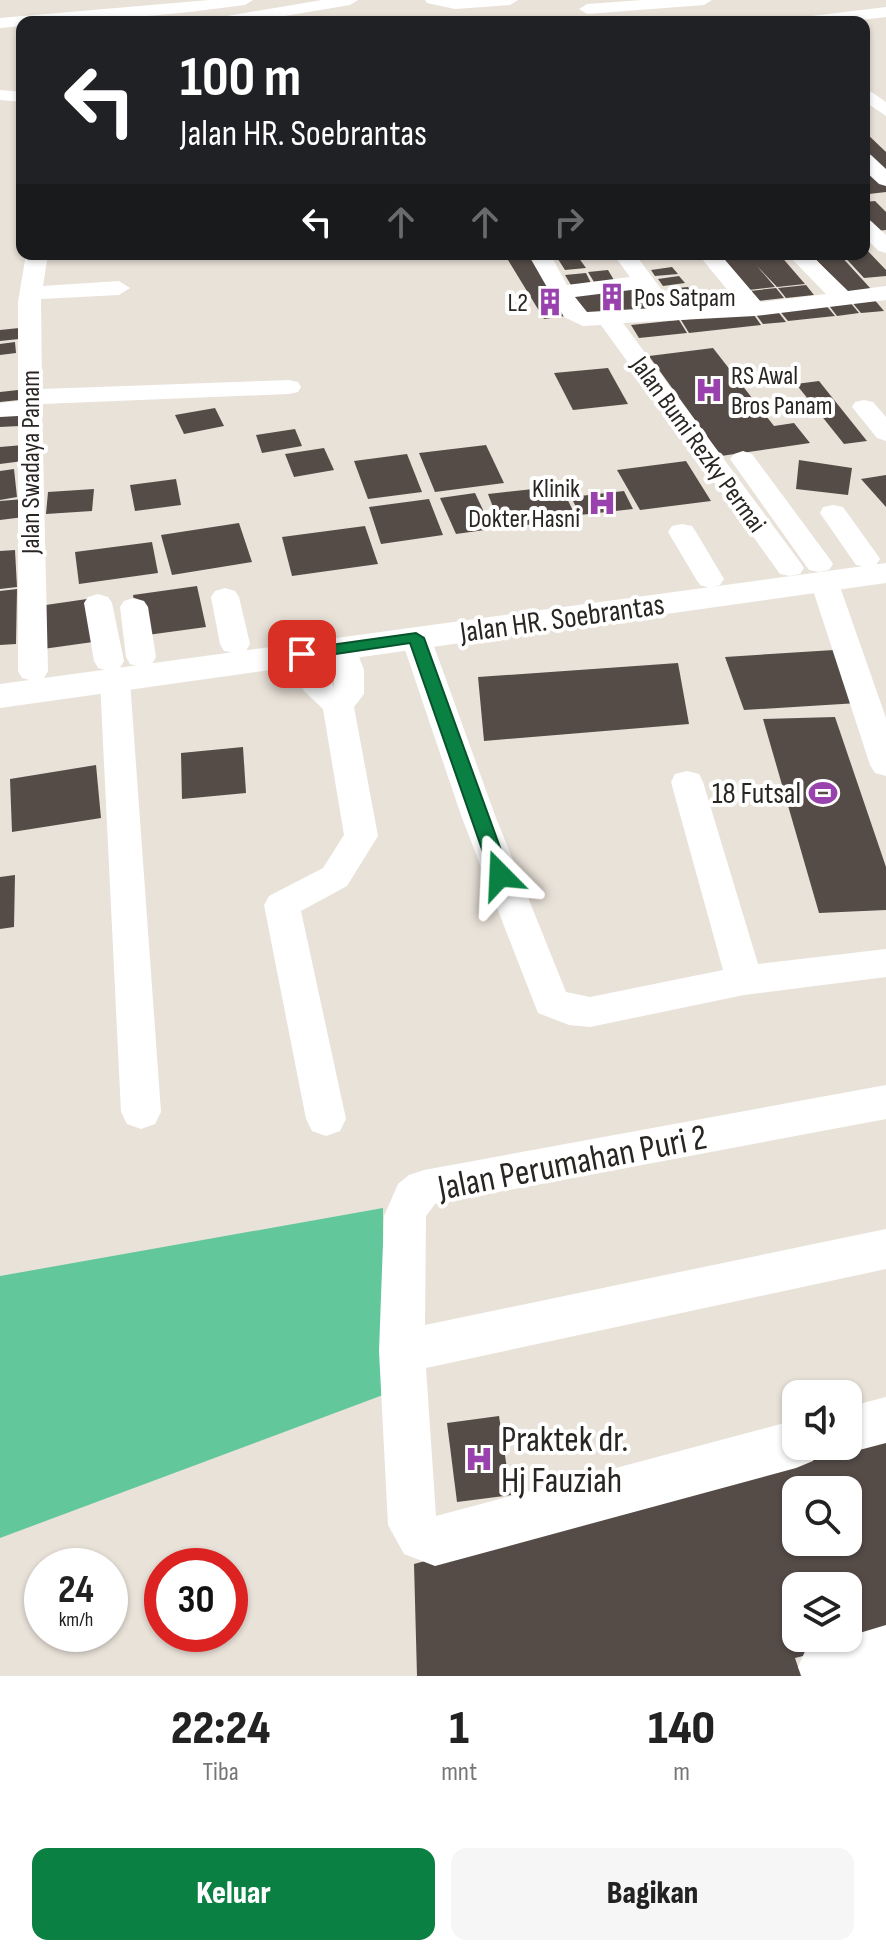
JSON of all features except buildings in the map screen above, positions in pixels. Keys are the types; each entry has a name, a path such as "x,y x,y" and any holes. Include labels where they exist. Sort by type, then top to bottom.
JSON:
{"main road":[{"name":"Jalan HR. Soebrantas","path":"0,696 122,666 235,644 606,603 710,579 844,566"},
{"name":"Jalan HR. Soebrantas","path":"17,674 302,654 416,638 606,603 844,566"}],"street":[{"path":"106,16 245,0"},
{"path":"255,16 350,0"},
{"path":"433,0 444,4 525,0"},
{"path":"587,10 704,0"},
{"path":"853,16 886,12"},
{"path":"870,97 886,111"},
{"path":"870,169 882,190"},
{"path":"870,231 886,247"},
{"name":"Jalan Swadaya Panam","path":"17,674 31,402 29,298 36,260"},
{"path":"542,260 572,312 583,319 755,309 886,293"},
{"path":"628,260 667,314"},
{"path":"714,260 755,309"},
{"path":"804,260 843,298"},
{"path":"561,292 645,282"},
{"path":"0,304 119,288"},
{"name":"Jalan Bumi Rezky Permai","path":"608,319 844,566"},
{"path":"0,410 31,402 289,387"},
{"path":"864,407 886,433"},
{"path":"743,459 772,500 797,511 844,566"},
{"path":"833,513 886,765"},
{"path":"682,532 710,579"},
{"path":"225,597 235,644"},
{"path":"98,603 122,666"},
{"path":"134,607 122,666 141,1112"},
{"path":"416,638 484,832 551,1002 569,1010 590,1012 744,980 886,963"},
{"path":"338,704 349,694 349,670 342,648"},
{"path":"302,654 309,677 323,697 338,704"},
{"path":"326,1119 282,905 335,877 361,836 338,704"},
{"path":"687,782 744,980"},
{"name":"Jalan Perumahan Puri 2","path":"782,1448 435,1541 421,1537 412,1525 402,1351 405,1216 413,1197 424,1188 886,1102"},
{"path":"402,1351 886,1249"},
{"path":"862,1426 886,1420"},
{"path":"824,1667 886,1651"}],"green space":[{"path":"383,1208 383,1395 0,1538 0,1276"}],"place":[{"name":"Pos Satpam","path":"612,297"},
{"name":"L2","path":"550,302"},
{"name":"RS Awal Bros Panam","path":"709,390"},
{"name":"Klinik Dokter Hasni","path":"602,503"},
{"name":"18 Futsal","path":"823,793"},
{"name":"Praktek dr. Hj Fauziah","path":"479,1459"}],"route":[{"path":"302,654 416,638 500,875"}]}
